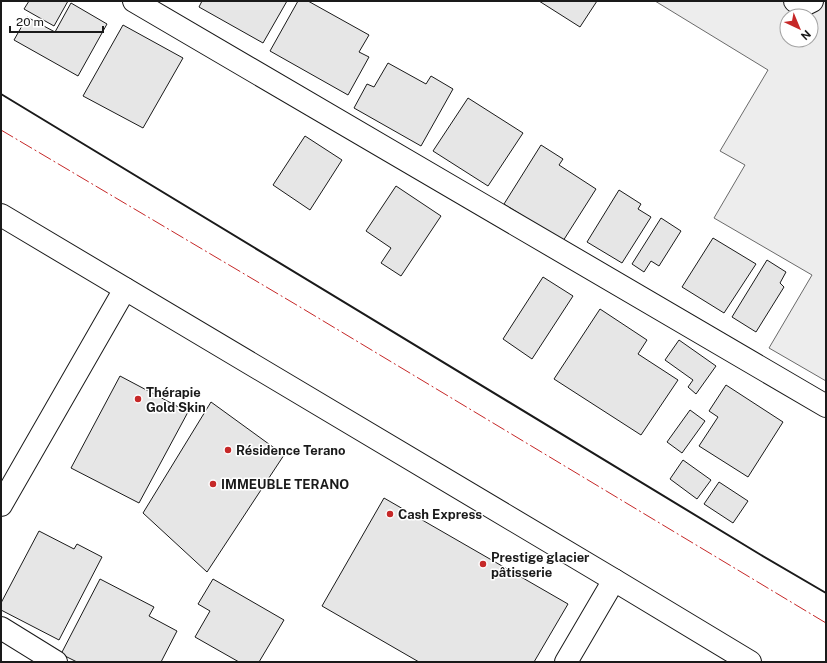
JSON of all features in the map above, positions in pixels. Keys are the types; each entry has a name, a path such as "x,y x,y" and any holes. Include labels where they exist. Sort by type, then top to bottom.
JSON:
{"street":[{"path":"134,1 826,406"},
{"path":"795,1 808,3 812,1"},
{"path":"1,215 750,662"},
{"path":"1,505 125,289"},
{"path":"566,662 614,580"},
{"path":"1,628 56,662"}],"shaded area":[{"path":"655,1 826,1 826,381 769,348 812,275 714,218 745,165 720,151 768,70"}],"building":[{"path":"29,1 68,1 54,26 24,9"},
{"path":"202,1 287,1 263,43 199,7"},
{"path":"298,1 308,1 369,35 359,52 369,57 348,95 270,51"},
{"path":"539,1 597,1 580,27"},
{"path":"71,3 107,24 78,76 14,40 27,17 55,32"},
{"path":"123,25 183,58 143,128 83,96"},
{"path":"388,63 426,84 431,76 453,89 421,146 354,108 367,84 374,87"},
{"path":"468,98 523,133 488,186 433,151"},
{"path":"305,136 342,160 310,210 273,185"},
{"path":"541,145 563,159 559,165 596,189 563,241 504,204"},
{"path":"396,186 441,216 401,276 381,263 391,248 366,231"},
{"path":"619,190 641,204 638,209 651,217 622,263 587,242"},
{"path":"661,218 681,231 659,266 651,261 644,272 632,264"},
{"path":"713,238 756,264 724,313 682,287"},
{"path":"767,260 786,272 780,283 784,287 756,332 732,317"},
{"path":"543,277 573,296 532,359 503,339"},
{"path":"600,309 647,340 638,354 678,380 641,435 554,379"},
{"path":"679,340 716,366 696,394 688,387 693,380 665,360"},
{"path":"120,376 188,412 139,503 71,468"},
{"path":"726,385 783,422 748,477 699,446 718,417 709,411"},
{"name":"IMMEUBLE TERANO","path":"211,402 284,455 207,572 143,513"},
{"path":"690,410 705,421 682,453 667,442"},
{"path":"683,460 711,480 697,499 670,479"},
{"path":"719,482 748,501 733,523 704,504"},
{"path":"384,498 568,604 534,662 419,662 322,606"},
{"path":"39,531 74,549 77,544 102,557 59,640 1,610 1,603"},
{"path":"100,579 154,607 149,616 177,631 161,662 77,662 61,654"},
{"path":"213,579 284,620 259,662 239,662 195,637 210,611 198,604"}],"wall":[{"path":"1,94 826,593"}],"power":[{"path":"1,130 295,304 826,623"}],"place":[{"name":"Thérapie Gold Skin","path":"138,399"},
{"name":"Résidence Terano","path":"228,450"},
{"name":"IMMEUBLE TERANO","path":"213,484"},
{"name":"Cash Express","path":"390,514"},
{"name":"Prestige glacier pâtisserie","path":"483,564"}]}
